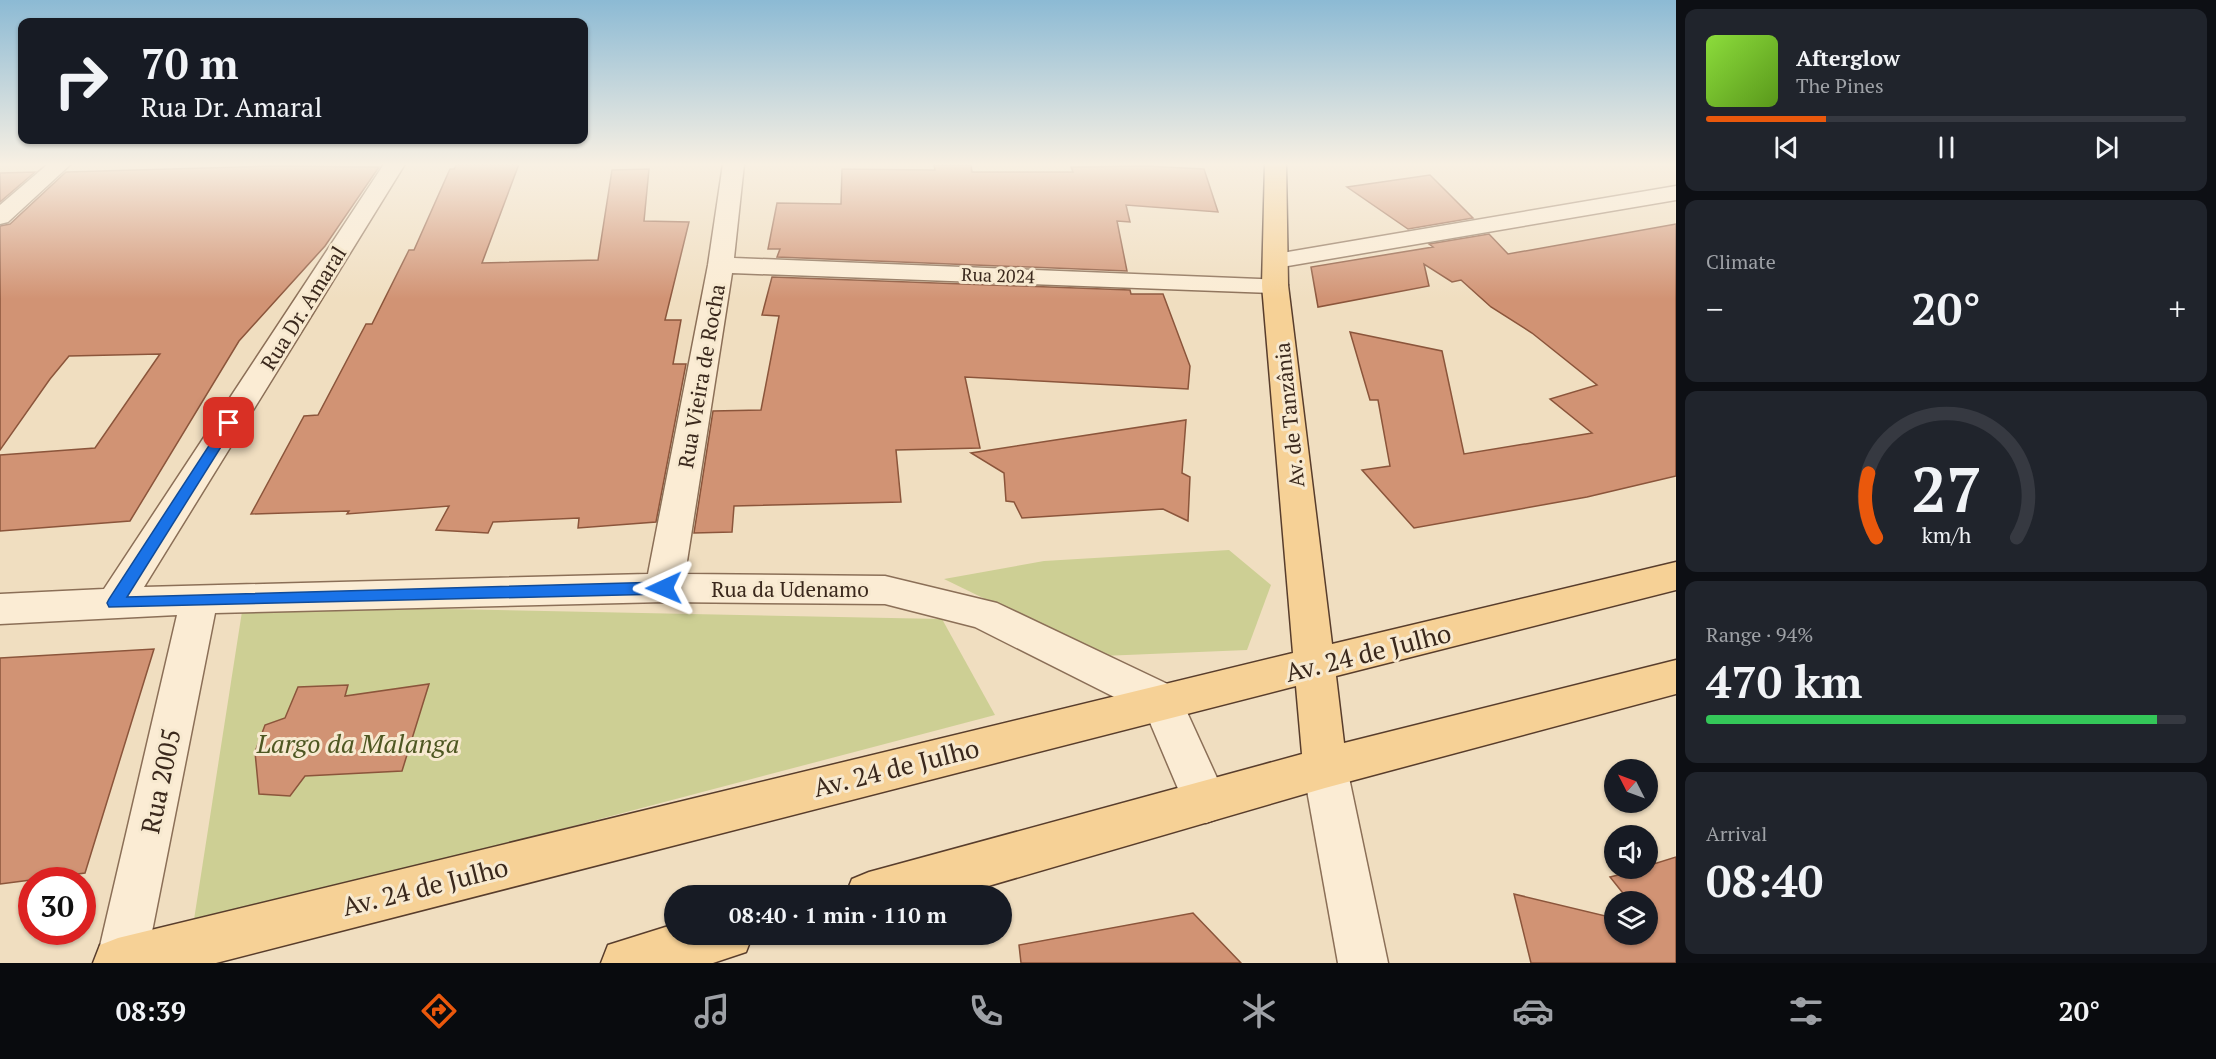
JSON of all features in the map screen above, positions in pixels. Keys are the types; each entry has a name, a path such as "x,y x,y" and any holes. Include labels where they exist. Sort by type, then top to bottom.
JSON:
{"main road":[{"name":"Av. de Tanzânia","path":"1275,209 1275,273 1325,768"},
{"name":"Av. 24 de Julho","path":"119,963 1161,701 1676,576"},
{"path":"908,885 1325,768 1676,677"},
{"path":"626,963 689,945"}],"street":[{"name":"Rua Dr. Amaral","path":"115,603 365,209"},
{"name":"Rua Vieira de Rocha","path":"664,588 721,265 728,209"},
{"name":"Rua 2024","path":"721,265 1275,273 1596,209"},
{"name":"Rua da Udenamo","path":"0,609 199,599 664,588 885,590 984,614 1161,701"},
{"name":"Rua 2005","path":"119,963 199,599"},
{"path":"1161,701 1206,802"},
{"path":"1325,768 1363,963"}],"green space":[{"path":"1229,550 1271,585 1247,650 1102,656 944,579 1044,561"},
{"name":"Largo da Malanga","path":"243,605 942,619 995,715 193,926"}],"building":[{"path":"26,209 350,209 325,246 239,341 130,521 0,531 0,455 95,448 160,354 69,356 0,450 0,226 10,224"},
{"path":"432,209 502,209 482,263 598,260 606,209 645,209 644,221 689,222 665,320 681,320 673,364 686,364 656,522 578,528 579,518 493,522 488,533 436,530 449,506 347,514 349,511 251,514 304,416 318,415 366,324 372,324 409,250 414,250"},
{"path":"776,209 1127,209 1130,222 1117,221 1127,271 777,257 780,249 768,249"},
{"path":"1178,209 1217,209 1218,212"},
{"path":"1379,209 1464,209 1473,218 1408,229"},
{"path":"1676,224 1676,476 1587,497 1414,528 1362,470 1390,466 1378,400 1370,400 1350,332 1442,351 1464,454 1592,433 1550,399 1597,385 1532,333 1491,307 1461,280 1452,282 1424,264 1429,286 1318,307 1311,267 1433,247 1429,244 1489,234 1508,254"},
{"path":"772,277 1130,290 1131,294 1163,294 1190,366 1188,389 965,377 980,448 896,450 901,502 734,506 732,532 694,533 713,411 761,410 779,316 762,315"},
{"path":"1186,420 1182,473 1190,477 1188,521 1163,509 1022,518 1014,502 1006,501 1004,473 971,453"},
{"path":"154,649 87,867 18,867 18,882 0,884 0,658"},
{"path":"429,684 402,771 305,776 290,796 259,794 255,752 265,725 285,718 298,687 348,685 345,696"},
{"path":"1676,857 1676,963 1531,963 1514,894 1604,916 1604,945 1658,945 1658,891 1621,891 1612,879 1658,879 1658,863"},
{"path":"1193,913 1241,963 1021,963 1019,945"}],"route":[{"path":"229,423 115,603 664,588"}]}
